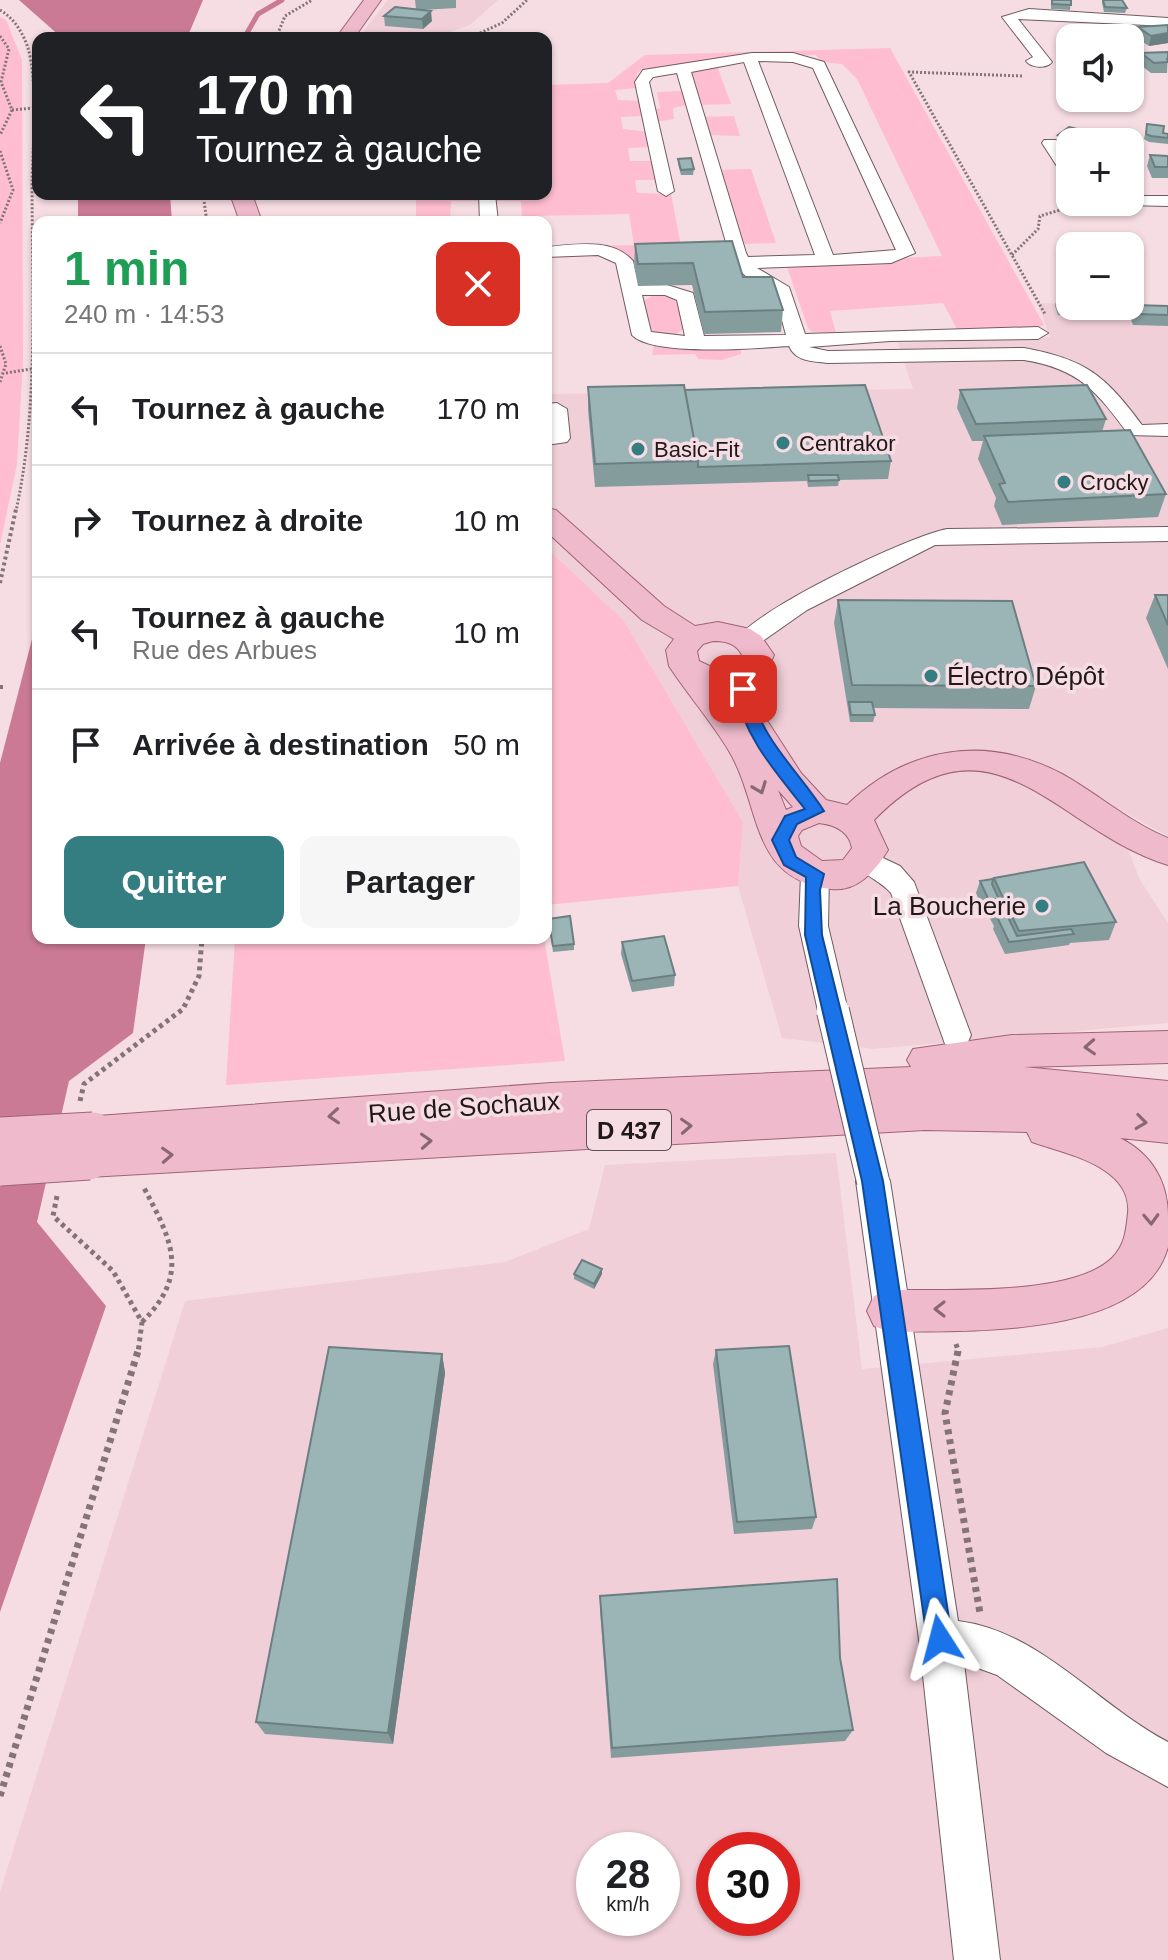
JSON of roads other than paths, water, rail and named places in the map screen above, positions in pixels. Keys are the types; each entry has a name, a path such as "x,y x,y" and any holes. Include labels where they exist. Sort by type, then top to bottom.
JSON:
{"main road":[{"path":"349,32 373,0"},
{"path":"552,521 653,613 692,637"},
{"path":"693,673 718,681 744,676 758,663 755,647 748,640 721,631 692,637 681,650 685,666 693,673 747,753 780,840 790,861 815,874 845,874 866,860 869,839 853,820 816,811 791,820 780,840"},
{"path":"744,676 748,715 767,751 816,811"},
{"path":"853,820 911,772 967,757 998,761 1048,781 1145,844 1168,852"},
{"path":"551,1100 1012,1051 1168,1047"},
{"name":"Rue de Sochaux","path":"0,1165 88,1150 551,1100 1002,1081 1168,1098"},
{"path":"890,1311 1026,1307 1070,1301 1104,1291 1134,1275 1147,1254 1154,1220 1147,1194 1131,1167 1104,1146 1046,1130 925,1113"},
{"name":"Rue de Sochaux","path":"0,1138 88,1150 925,1113 1084,1116 1168,1126"}],"street":[{"path":"1039,62 1009,17 1029,13 1168,22"},
{"path":"666,191 642,82 648,73 750,58 803,57 819,65 906,253 891,258 741,263"},
{"path":"750,58 826,260"},
{"path":"691,66 683,70 741,263 750,276 783,291 800,350 809,355 1024,354 1053,358 1097,379 1136,431 1168,430"},
{"path":"1050,143 1056,152"},
{"path":"1144,201 1168,201"},
{"path":"552,252 614,253 624,261 642,335 653,341 797,341 890,335 1038,333"},
{"path":"632,290 667,290 686,297 695,339"},
{"path":"552,409 557,409 560,438 552,439"},
{"path":"748,640 799,605 929,539 947,536 1168,534"},
{"path":"866,860 890,873 904,889 912,919 956,1035"},
{"path":"815,874 812,890 814,935 873,1181 940,1639 977,1960"},
{"path":"940,1639 986,1647 1131,1747 1168,1765"}],"waterway":[{"path":"248,32 258,14 282,0"}],"place":[{"name":"Centrakor","path":"783,443"},
{"name":"Basic-Fit","path":"638,449"},
{"name":"Crocky","path":"1064,482"},
{"name":"Électro Dépôt","path":"931,676"},
{"name":"La Boucherie","path":"1042,906"}]}
